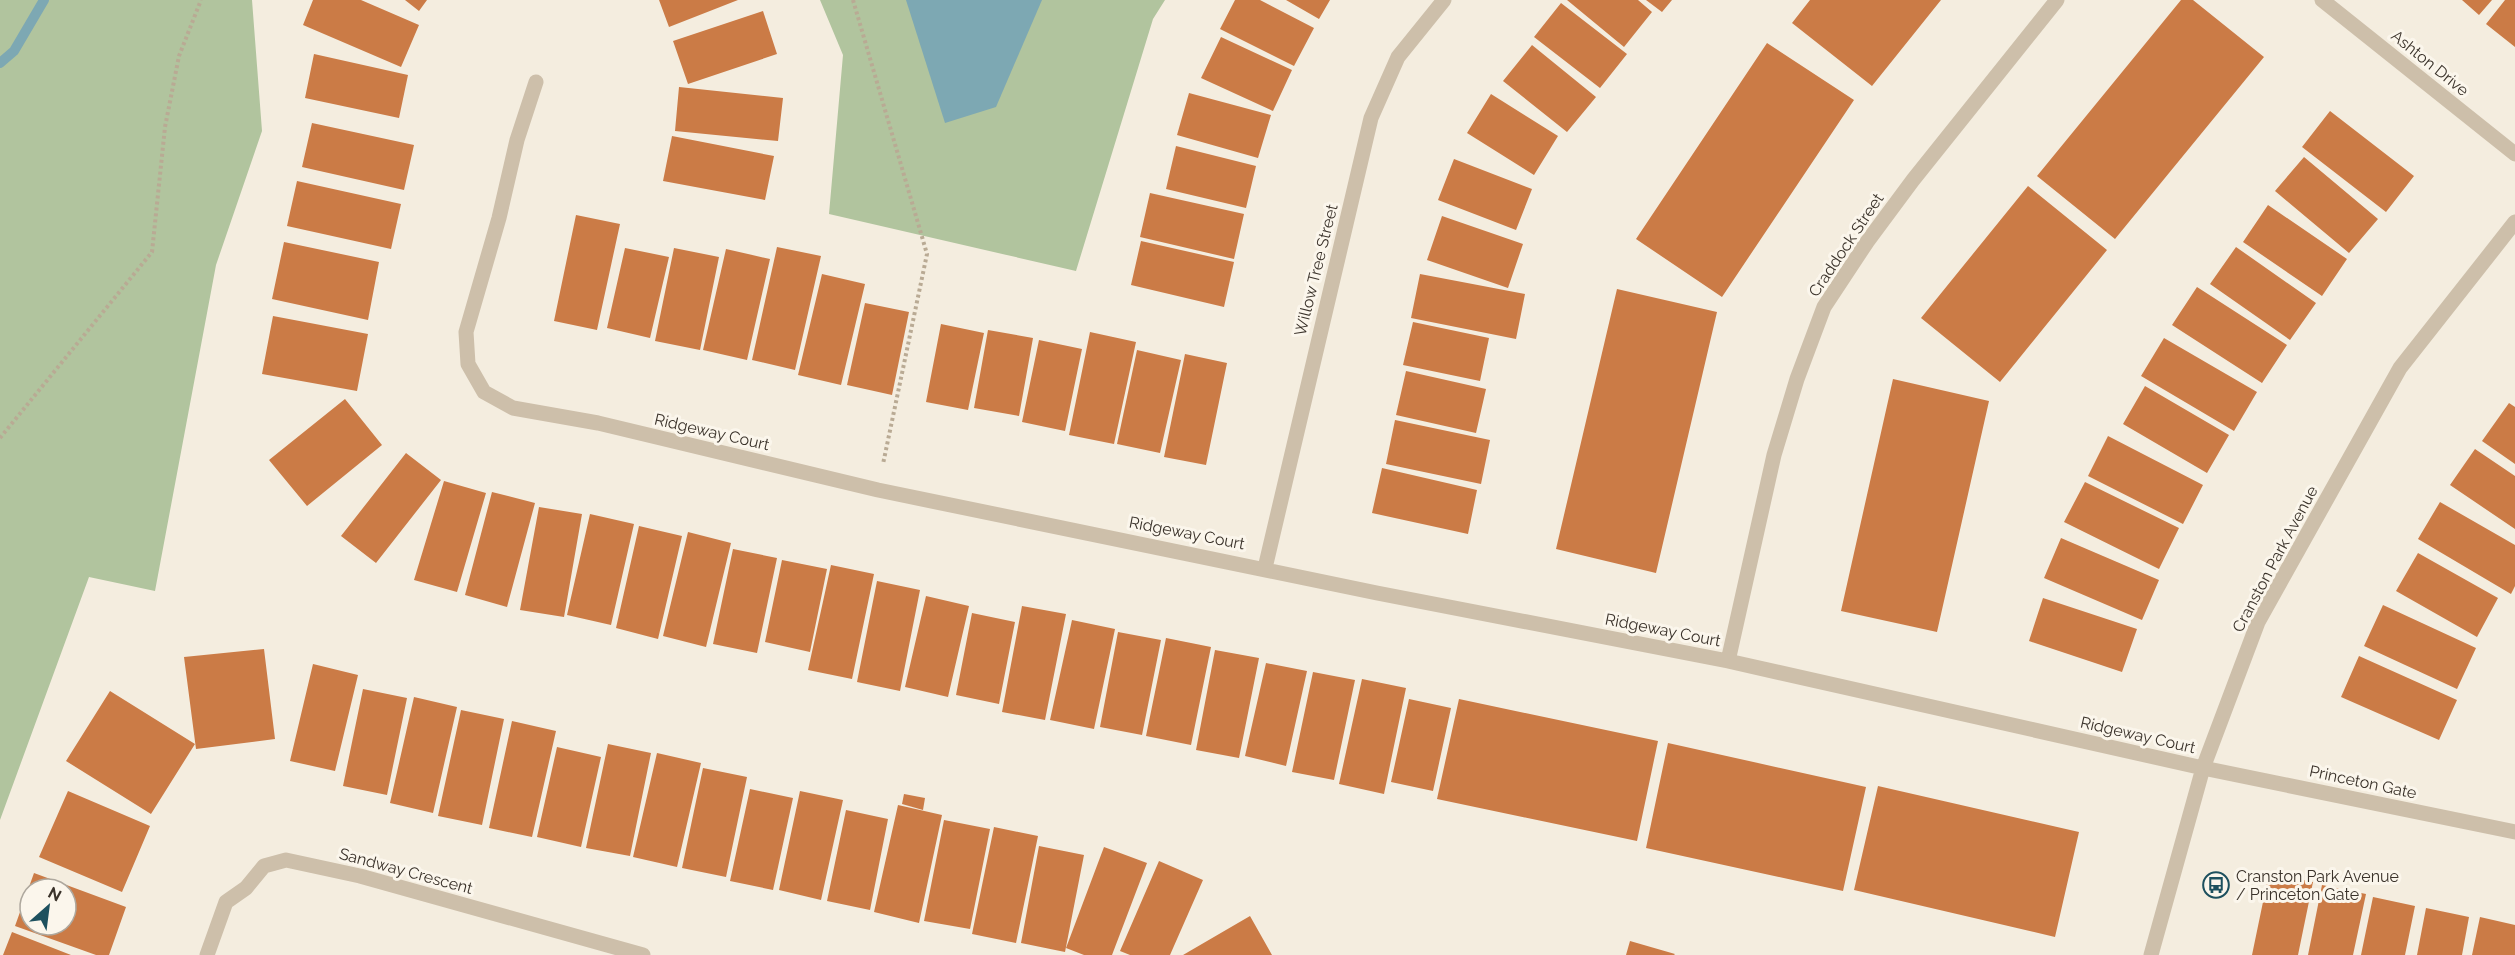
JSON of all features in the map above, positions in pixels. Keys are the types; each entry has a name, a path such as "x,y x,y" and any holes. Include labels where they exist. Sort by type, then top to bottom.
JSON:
{"street":[{"name":"Willow Tree Street","path":"1265,568 1371,118 1398,57 1444,0"},
{"name":"Craddock Street","path":"1728,661 1774,455 1797,379 1824,307 1867,242 1913,180 2057,0"},
{"name":"Ashton Drive","path":"2322,0 2515,154"},
{"name":"Ridgeway Court","path":"536,82 517,140 499,218 466,332 468,364 484,392 513,408 598,423 878,490 1728,661 2203,768"},
{"name":"Cranston Park Avenue","path":"2151,955 2203,768 2258,622 2400,368 2515,222"},
{"name":"Princeton Gate","path":"2203,768 2515,832"},
{"name":"Sandway Crescent","path":"207,955 226,902 246,888 264,867 286,860 360,876 643,955"}],"path":[{"path":"0,438 152,252 165,127 179,56 201,0"},
{"path":"853,0 927,254 878,490"}],"green space":[{"path":"0,0 252,0 262,131 216,265 155,591 89,577 0,820"},
{"path":"820,0 1165,0 1153,19 1076,271 829,214 843,55"}],"water":[{"path":"906,0 1042,0 996,107 945,123"}],"building":[{"path":"313,0 361,0 419,25 401,67 303,25"},
{"path":"405,0 427,0 419,11"},
{"path":"659,0 738,0 669,27"},
{"path":"1235,0 1260,0 1314,28 1294,66 1220,29"},
{"path":"1286,0 1330,0 1319,19"},
{"path":"1567,0 1638,0 1652,12 1624,47"},
{"path":"1646,0 1672,0 1662,12"},
{"path":"1810,0 1941,0 1872,86 1792,23"},
{"path":"2181,0 2193,0 2264,57 2115,239 2037,176"},
{"path":"2462,0 2492,0 2479,15"},
{"path":"2505,0 2515,0 2515,47 2486,24"},
{"path":"1561,3 1627,54 1600,88 1534,37"},
{"path":"763,11 777,54 688,84 673,41"},
{"path":"1221,37 1292,70 1273,111 1201,78"},
{"path":"1767,43 1854,100 1722,297 1636,239"},
{"path":"1532,45 1596,97 1567,132 1503,81"},
{"path":"314,54 408,75 399,118 305,98"},
{"path":"679,87 783,98 778,141 675,131"},
{"path":"1189,93 1271,115 1258,158 1177,135"},
{"path":"1491,94 1558,136 1534,175 1467,133"},
{"path":"2330,111 2414,176 2386,212 2302,147"},
{"path":"312,123 414,145 404,190 302,167"},
{"path":"672,136 774,156 765,200 663,181"},
{"path":"1176,146 1256,166 1246,208 1166,189"},
{"path":"2304,157 2378,219 2349,253 2275,191"},
{"path":"1454,159 1532,189 1516,230 1438,200"},
{"path":"297,181 401,204 391,249 287,226"},
{"path":"2028,186 2107,250 2000,382 1921,318"},
{"path":"1150,193 1244,214 1234,259 1140,237"},
{"path":"2268,205 2347,259 2322,296 2243,242"},
{"path":"576,215 620,224 597,330 554,321"},
{"path":"1442,216 1523,244 1508,288 1427,260"},
{"path":"1141,241 1234,262 1224,307 1131,285"},
{"path":"284,242 379,262 368,320 272,299"},
{"path":"777,247 821,256 795,370 752,360"},
{"path":"2236,247 2316,303 2290,340 2210,284"},
{"path":"625,248 669,257 650,338 607,328"},
{"path":"674,248 719,257 700,350 655,341"},
{"path":"726,249 770,259 747,360 703,350"},
{"path":"822,274 865,284 841,385 798,375"},
{"path":"1420,274 1525,294 1516,339 1411,318"},
{"path":"2197,287 2287,345 2262,383 2172,325"},
{"path":"1617,289 1717,312 1656,573 1556,549"},
{"path":"865,303 909,312 892,395 847,385"},
{"path":"273,316 368,334 357,391 262,374"},
{"path":"1413,322 1489,338 1480,381 1403,365"},
{"path":"941,324 984,333 968,410 926,402"},
{"path":"988,330 1033,338 1019,416 974,408"},
{"path":"1090,332 1136,342 1114,444 1069,435"},
{"path":"2164,338 2257,392 2234,431 2141,376"},
{"path":"1039,340 1082,349 1065,431 1022,422"},
{"path":"1137,350 1181,360 1160,453 1117,444"},
{"path":"1185,354 1227,363 1206,465 1164,457"},
{"path":"1406,371 1486,389 1476,433 1396,415"},
{"path":"1893,379 1989,401 1937,632 1841,611"},
{"path":"2145,386 2229,435 2207,473 2123,424"},
{"path":"345,399 382,445 307,506 269,460"},
{"path":"2509,403 2515,407 2515,464 2482,441"},
{"path":"1395,420 1490,440 1481,484 1386,464"},
{"path":"2108,436 2203,485 2183,524 2088,476"},
{"path":"2475,449 2515,476 2515,529 2450,485"},
{"path":"406,453 441,480 376,563 341,536"},
{"path":"1382,468 1477,490 1468,534 1372,513"},
{"path":"444,481 486,493 457,592 414,580"},
{"path":"2085,482 2179,528 2159,569 2064,522"},
{"path":"492,492 535,503 507,607 465,595"},
{"path":"2440,502 2515,545 2515,586 2511,594 2418,539"},
{"path":"539,507 582,514 564,617 520,610"},
{"path":"590,514 634,524 611,625 567,615"},
{"path":"639,526 682,536 658,639 616,628"},
{"path":"688,532 731,543 706,647 663,636"},
{"path":"2061,538 2159,580 2142,620 2044,578"},
{"path":"733,549 777,558 757,653 713,644"},
{"path":"2418,553 2498,598 2477,637 2396,591"},
{"path":"782,560 827,569 810,652 765,642"},
{"path":"831,565 874,574 852,679 808,670"},
{"path":"877,581 920,590 900,691 857,682"},
{"path":"926,596 969,606 948,697 905,687"},
{"path":"2043,598 2137,629 2122,672 2029,641"},
{"path":"2383,605 2476,648 2457,689 2364,646"},
{"path":"1022,606 1066,614 1045,720 1002,712"},
{"path":"972,613 1015,622 999,704 956,695"},
{"path":"1072,620 1115,629 1094,729 1050,720"},
{"path":"1118,632 1161,640 1142,735 1100,727"},
{"path":"1166,638 1211,647 1191,745 1146,736"},
{"path":"264,649 275,739 196,749 184,657"},
{"path":"1215,650 1259,658 1239,758 1196,750"},
{"path":"2359,656 2457,700 2439,740 2341,697"},
{"path":"1266,663 1307,671 1286,766 1245,756"},
{"path":"313,664 358,675 335,771 290,761"},
{"path":"1313,672 1355,680 1334,780 1292,772"},
{"path":"1362,679 1406,688 1384,794 1339,784"},
{"path":"363,689 407,698 387,795 343,786"},
{"path":"110,691 195,744 151,814 66,761"},
{"path":"414,697 457,707 433,813 390,803"},
{"path":"1409,699 1451,708 1433,791 1391,782"},
{"path":"1459,699 1658,741 1637,841 1437,799"},
{"path":"461,710 504,719 482,825 438,816"},
{"path":"512,721 556,731 532,837 489,828"},
{"path":"1668,743 1866,787 1843,891 1646,848"},
{"path":"608,744 651,753 630,856 586,848"},
{"path":"557,747 601,757 581,847 537,837"},
{"path":"657,753 701,763 677,867 633,857"},
{"path":"703,768 747,777 726,877 682,868"},
{"path":"1878,786 2079,832 2055,937 1854,890"},
{"path":"750,789 793,798 773,890 730,881"},
{"path":"68,791 150,826 122,892 39,857"},
{"path":"800,791 843,800 821,900 779,890"},
{"path":"904,794 925,798 923,810 902,804"},
{"path":"898,805 942,815 919,923 874,912"},
{"path":"846,810 888,819 870,910 827,901"},
{"path":"944,820 990,829 970,929 924,921"},
{"path":"994,827 1038,836 1016,943 972,934"},
{"path":"1039,846 1084,855 1065,952 1021,943"},
{"path":"1104,847 1147,863 1112,955 1084,955 1066,948"},
{"path":"1159,861 1203,880 1170,955 1130,955 1120,951"},
{"path":"34,873 45,877 33,877"},
{"path":"2269,873 2313,882 2298,955 2252,955"},
{"path":"2322,885 2366,894 2353,955 2308,955"},
{"path":"78,889 126,907 109,955 96,955 46,937 78,937"},
{"path":"2373,897 2415,906 2405,955 2361,955"},
{"path":"2426,908 2469,917 2462,955 2417,955"},
{"path":"1250,916 1272,955 1183,955"},
{"path":"2480,917 2515,925 2515,955 2472,955"},
{"path":"12,932 18,934 18,937 25,937 71,955 3,955"},
{"path":"1630,941 1675,954 1626,955"}],"waterway":[{"path":"0,63 14,51 44,0"}],"place":[{"name":"Cranston Park Avenue / Princeton Gate","path":"2216,885"}]}
